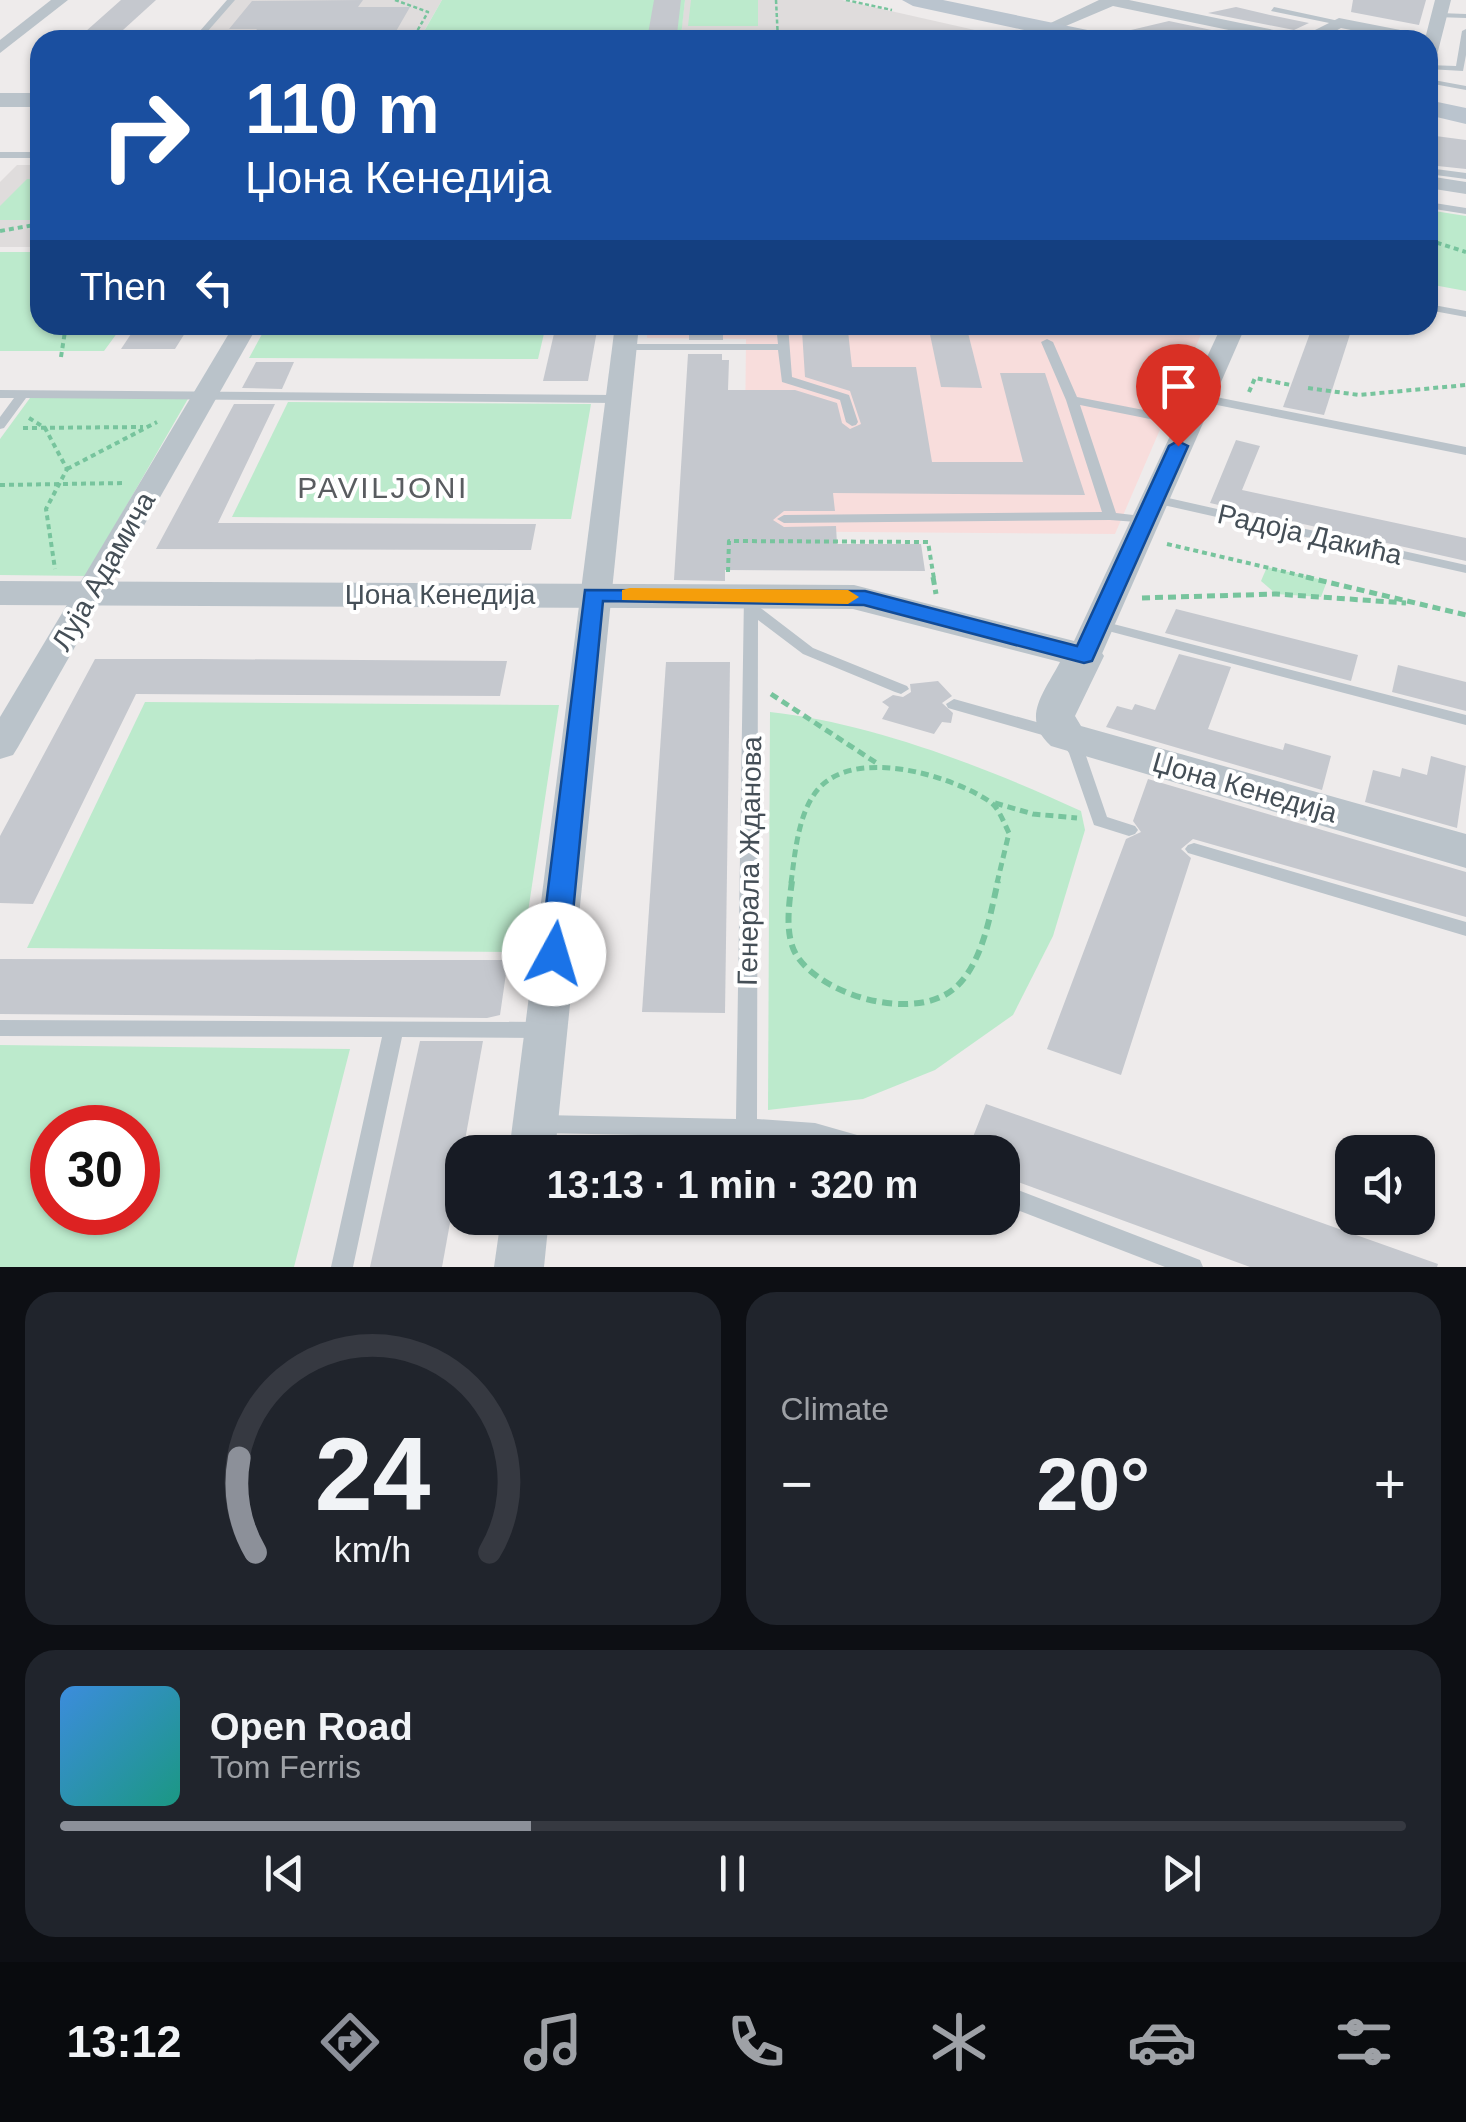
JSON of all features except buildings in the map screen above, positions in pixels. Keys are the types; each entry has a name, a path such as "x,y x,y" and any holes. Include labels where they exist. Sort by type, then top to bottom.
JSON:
{"main road":[{"path":"903,2 1035,30"},
{"path":"1438,111 1466,120"},
{"path":"1438,117 1466,120"}],"street":[{"path":"2,44 60,0"},
{"path":"1060,30 1109,0 1255,30"},
{"path":"1325,30 1340,23 1412,30"},
{"path":"0,100 30,100"},
{"path":"0,108 30,108"},
{"path":"1438,184 1466,188"},
{"name":"Луја Адамича","path":"0,746 240,335"},
{"path":"1066,736 1056,727 1054,716 1229,335"},
{"path":"534,1135 593,594 626,336"},
{"name":"Џона Кенедија","path":"0,593 593,594 744,589 865,598 940,618 1097,626"},
{"name":"Џона Кенедија","path":"1066,736 1466,851"},
{"path":"519,1267 523,1235"}],"lane":[{"path":"205,30 231,0"},
{"path":"1290,0 1274,9 1340,23"},
{"path":"1437,30 1466,16"},
{"path":"1438,32 1466,31 1460,69 1438,68"},
{"path":"1438,82 1466,88"},
{"path":"0,155 30,155"},
{"path":"1438,172 1466,176"},
{"path":"1438,207 1466,211"},
{"path":"1438,310 1466,314"},
{"path":"783,335 786,379 845,398 850,402 852,422"},
{"path":"626,336 784,347"},
{"path":"1047,342 1072,400 1110,516"},
{"path":"0,394 616,399"},
{"path":"0,424 23,394"},
{"path":"1072,400 1195,410 1244,407 1466,451"},
{"name":"Радоја Дакића","path":"784,519 1110,516 1466,569"},
{"path":"744,589 808,651 901,689"},
{"name":"Генерала Жданова","path":"744,589 751,682 746,1128"},
{"name":"Џона Кенедија","path":"1097,626 1466,720"},
{"path":"954,704 1066,736 1078,753 1100,821 1129,830"},
{"path":"1194,849 1466,930"},
{"path":"0,1028 546,1030"},
{"path":"342,1267 393,1032"},
{"path":"598,1135 746,1128 825,1135"},
{"path":"1020,1201 1192,1267"}],"path":[{"path":"394,0 428,12 418,30"},
{"path":"776,0 778,30"},
{"path":"0,231 30,226"},
{"path":"1438,243 1466,252"},
{"path":"61,356 64,335"},
{"path":"1244,407 1255,378 1292,385"},
{"path":"1308,388 1359,395 1466,385"},
{"path":"12,409 45,428 67,469"},
{"path":"54,577 54,554 42,522 54,485 67,469 170,417"},
{"path":"15,428 144,427"},
{"path":"0,485 143,483"},
{"path":"1146,519 1466,615"},
{"path":"744,589 728,541 928,542 940,618"},
{"path":"1097,626 1276,594 1424,604"},
{"path":"751,682 826,727 846,748 880,764 946,782 1033,814 1100,821"},
{"path":"880,764 841,773 816,790 804,818 786,926 795,953 818,978 865,999 914,1003 927,999 953,990 974,962 1009,833 992,802"}],"shaded area":[{"path":"233,0 442,0 425,30 208,30"},
{"path":"685,0 842,0 975,30 681,30"},
{"path":"17,165 30,165 30,247 0,247 0,182"},
{"path":"1201,335 1115,534 744,531 746,339 647,338"}],"green space":[{"path":"442,0 685,0 682,30 425,30"},
{"path":"691,0 758,0 758,26 688,26"},
{"path":"30,179 30,220 0,220 0,206"},
{"path":"1438,212 1466,216 1466,291 1438,286"},
{"path":"0,252 30,252 30,335 116,335 104,351 0,351"},
{"path":"262,335 544,335 538,359 249,358"},
{"path":"189,397 86,576 0,575 0,439 30,398"},
{"path":"288,402 591,404 571,519 232,517"},
{"path":"1267,567 1327,581 1321,597 1276,594 1261,581"},
{"path":"145,702 559,705 522,952 27,948"},
{"path":"770,712 889,737 1008,779 1081,811 1085,830 1053,936 1013,1015 935,1070 863,1099 768,1110"},
{"path":"0,1045 350,1049 294,1267 0,1267"}],"slow traffic":[{"path":"630,595 848,597"}],"district":[{"name":"PAVILJONI","path":"383,488"}],"route":[{"path":"554,954 593,594 865,598 1084,656 1178,446"}]}
